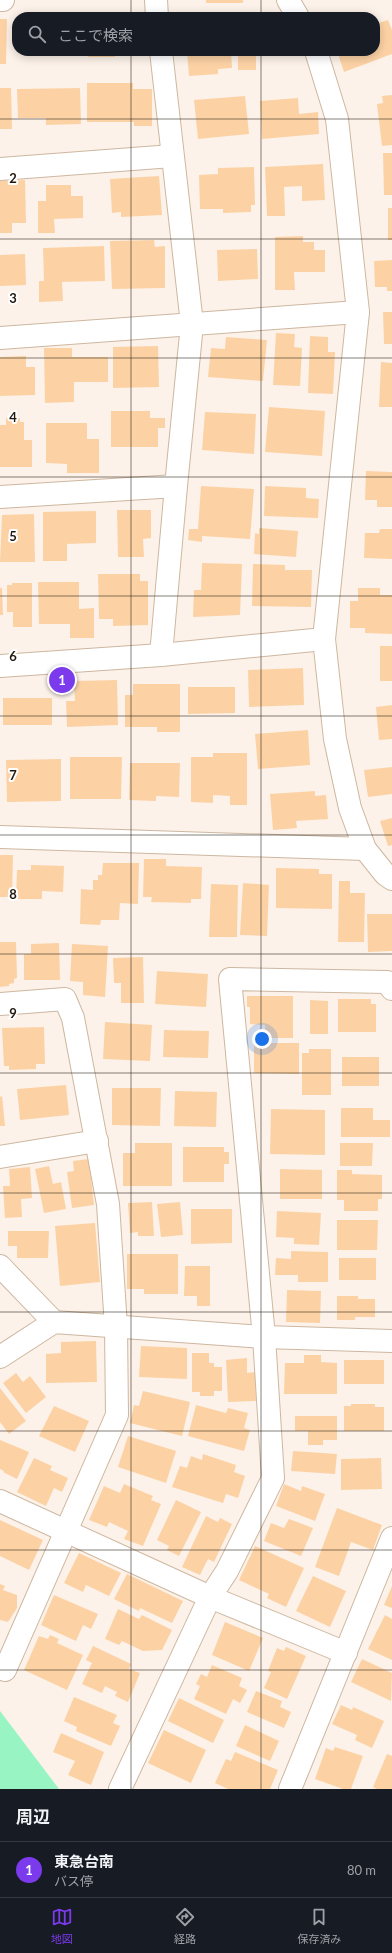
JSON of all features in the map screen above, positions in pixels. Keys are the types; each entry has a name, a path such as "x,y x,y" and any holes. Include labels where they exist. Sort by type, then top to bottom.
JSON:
{"street":[{"path":"156,0 157,12"},
{"path":"288,0 295,12"},
{"path":"162,56 192,324 176,486 162,655"},
{"path":"318,56 337,119 358,312 324,639 335,739 350,808 365,849 385,874 392,879"},
{"path":"0,169 172,156"},
{"path":"0,338 358,312"},
{"path":"0,498 176,486"},
{"path":"0,666 162,655 324,639"},
{"path":"0,837 365,849"},
{"path":"120,1789 210,1597 227,1571 273,1478 264,1337 230,979 387,982 392,988"},
{"path":"0,1004 64,999 73,1018 108,1204 116,1327 117,1415 5,1670"},
{"path":"0,1157 97,1141"},
{"path":"0,1266 54,1322"},
{"path":"0,1357 54,1322 264,1337 392,1341"},
{"path":"0,1501 210,1597 346,1653"},
{"path":"290,1789 392,1538"}],"green space":[{"path":"0,1711 59,1789 0,1789"}],"building":[{"path":"206,0 243,0 243,3 206,3"},
{"path":"0,19 7,19 6,64 0,64"},
{"path":"388,20 392,30 392,54 344,72 339,56 380,56 380,22"},
{"path":"88,56 115,56 115,57"},
{"path":"187,56 231,56 232,68 218,69 218,74 189,76"},
{"path":"238,56 256,56 256,70 238,70"},
{"path":"87,83 133,83 133,89 152,89 152,126 134,126 134,122 87,122"},
{"path":"0,88 11,88 12,129 0,129"},
{"path":"80,88 81,124 46,125 46,118 18,118 17,89"},
{"path":"392,95 392,145 382,146 377,104 383,103 382,96"},
{"path":"245,96 249,134 198,139 194,100"},
{"path":"298,98 299,114 318,112 319,134 262,139 260,101"},
{"path":"383,153 392,153 392,195 384,195"},
{"path":"323,164 325,200 302,201 302,186 284,187 285,216 267,216 265,167"},
{"path":"254,167 255,205 251,205 251,212 223,213 223,209 200,209 199,175 218,174 218,168"},
{"path":"159,176 162,215 121,217 121,212 112,213 110,179"},
{"path":"25,180 26,223 12,223 12,233 0,233 0,181"},
{"path":"46,185 71,185 71,196 83,196 83,218 54,219 55,233 38,233 38,201 46,201"},
{"path":"388,208 392,208 392,240 388,240"},
{"path":"303,236 303,242 314,242 314,250 325,250 325,272 294,272 295,290 275,290 275,237"},
{"path":"154,240 155,247 165,246 165,288 112,289 110,241"},
{"path":"104,246 105,281 62,282 63,301 39,302 39,281 44,281 43,248"},
{"path":"257,249 258,279 218,281 217,250"},
{"path":"25,254 26,285 0,286 0,255"},
{"path":"392,260 392,291 387,291 387,287 375,287 374,261"},
{"path":"383,312 392,312 392,344 384,344"},
{"path":"276,333 295,334 294,347 302,348 300,386 273,385"},
{"path":"310,336 328,337 328,352 335,352 333,394 308,393"},
{"path":"226,337 267,340 263,381 208,377 211,348 225,349"},
{"path":"158,346 159,387 113,388 113,347"},
{"path":"44,348 72,348 72,357 108,357 108,382 74,382 74,402 45,403"},
{"path":"26,356 26,367 35,367 35,395 0,396 0,357"},
{"path":"381,362 392,363 392,407 379,407"},
{"path":"269,407 325,411 322,456 265,452"},
{"path":"111,411 150,411 150,418 165,418 165,428 158,428 158,447 111,447"},
{"path":"205,412 256,414 254,454 202,450"},
{"path":"6,418 20,418 20,422 24,422 24,440 32,440 32,467 0,467 0,425 6,425"},
{"path":"46,423 87,423 87,439 99,439 99,473 67,473 67,464 46,463"},
{"path":"366,471 392,472 392,507 377,507 377,500 365,500"},
{"path":"201,486 254,489 250,539 202,536 202,542 188,540 189,529 198,529"},
{"path":"265,486 306,488 306,498 319,499 318,518 264,516"},
{"path":"117,510 151,510 151,538 143,539 144,557 118,557"},
{"path":"96,511 96,543 67,544 67,561 43,561 43,512"},
{"path":"34,514 35,562 0,562 2,515"},
{"path":"259,528 298,531 296,557 254,554 255,533 259,534"},
{"path":"380,529 392,529 392,559 364,558 365,533 379,533"},
{"path":"202,563 242,564 240,615 193,617 194,590 201,590"},
{"path":"253,564 285,565 285,570 312,570 311,607 252,606"},
{"path":"98,574 140,574 140,581 148,581 148,625 113,626 113,619 99,619"},
{"path":"38,582 79,582 79,609 94,608 94,638 70,638 70,624 39,624"},
{"path":"12,583 32,583 32,627 13,627 13,612 7,612 7,585 12,585"},
{"path":"0,588 2,588 3,615 0,615"},
{"path":"358,588 380,588 380,595 392,595 392,634 365,633 365,628 350,628 350,601 358,601"},
{"path":"380,646 392,646 392,681 380,681"},
{"path":"303,668 304,705 249,707 248,670"},
{"path":"117,680 118,725 67,727 66,701 75,701 74,681"},
{"path":"133,684 180,684 180,732 157,732 157,727 125,727 125,695 133,695"},
{"path":"188,687 235,687 235,713 188,714"},
{"path":"3,698 52,698 52,725 3,725"},
{"path":"392,705 392,739 379,740 376,707"},
{"path":"308,730 310,765 258,769 255,734"},
{"path":"213,753 247,753 247,805 230,805 230,796 213,795 213,803 191,802 191,757 213,757"},
{"path":"70,757 122,757 121,799 70,799"},
{"path":"61,759 61,801 7,802 6,760"},
{"path":"130,763 180,763 179,797 156,796 156,801 129,800"},
{"path":"392,767 392,794 368,797 364,770"},
{"path":"315,791 315,796 326,795 328,819 296,821 297,828 273,830 270,794"},
{"path":"392,818 392,845 388,846 380,821"},
{"path":"0,855 13,855 12,897 0,897"},
{"path":"144,859 166,859 166,866 202,867 201,899 191,899 191,903 151,902 152,897 143,897"},
{"path":"103,863 139,863 138,904 120,903 119,920 101,920 100,925 80,924 81,889 93,890 93,880 98,880 98,875 102,875"},
{"path":"31,865 64,866 63,892 42,891 42,899 16,899 17,870 31,870"},
{"path":"276,868 319,869 319,874 332,874 332,909 276,908"},
{"path":"339,881 350,881 350,893 365,893 364,942 338,942"},
{"path":"243,883 269,885 267,936 240,935"},
{"path":"211,884 238,885 237,937 209,937"},
{"path":"367,914 392,914 392,951 368,952"},
{"path":"0,942 16,942 17,978 14,979 14,983 9,984 9,986 0,987"},
{"path":"59,943 60,980 24,980 24,954 31,954 31,944"},
{"path":"72,944 108,946 105,997 83,995 83,982 70,981"},
{"path":"143,957 144,1003 121,1003 121,983 114,983 113,958"},
{"path":"157,971 208,974 206,1007 155,1004"},
{"path":"247,996 293,996 293,1038 265,1038 265,1025 250,1024 250,1007 247,1007"},
{"path":"338,999 371,999 371,1004 376,1004 376,1032 338,1032"},
{"path":"310,1000 328,1001 328,1034 310,1034"},
{"path":"105,1022 152,1025 150,1061 103,1059"},
{"path":"44,1027 45,1064 36,1064 36,1069 9,1070 9,1066 4,1066 2,1028"},
{"path":"164,1030 209,1031 208,1058 163,1057"},
{"path":"254,1043 299,1043 299,1074 254,1073"},
{"path":"309,1049 331,1049 331,1095 302,1095 302,1053 309,1053"},
{"path":"342,1057 379,1057 379,1086 342,1086"},
{"path":"66,1085 69,1115 20,1120 17,1089"},
{"path":"112,1088 161,1088 160,1126 112,1125"},
{"path":"175,1091 217,1092 216,1127 174,1126"},
{"path":"2,1096 5,1126 0,1126 0,1097"},
{"path":"341,1108 373,1108 373,1120 390,1120 390,1137 341,1137"},
{"path":"271,1109 325,1110 325,1155 270,1154"},
{"path":"135,1143 172,1143 172,1186 123,1186 123,1153 135,1153"},
{"path":"340,1143 373,1143 372,1166 340,1166"},
{"path":"183,1147 224,1147 224,1152 229,1152 229,1164 224,1164 224,1182 183,1182"},
{"path":"89,1159 94,1205 72,1208 67,1172 74,1171 73,1161"},
{"path":"49,1166 53,1184 61,1182 66,1209 44,1213 35,1169"},
{"path":"30,1167 32,1198 21,1199 22,1217 5,1218 3,1186 10,1186 9,1169"},
{"path":"280,1169 322,1170 322,1199 280,1199"},
{"path":"337,1170 352,1170 352,1174 382,1175 382,1199 378,1199 378,1211 344,1211 344,1200 337,1200"},
{"path":"152,1202 154,1236 138,1236 138,1232 130,1233 128,1203"},
{"path":"180,1202 183,1235 161,1237 157,1204"},
{"path":"191,1209 232,1209 232,1243 191,1244"},
{"path":"277,1211 321,1213 319,1245 294,1244 294,1238 276,1237"},
{"path":"337,1220 378,1220 377,1250 337,1250"},
{"path":"95,1223 100,1282 60,1286 55,1226"},
{"path":"8,1231 49,1231 48,1258 17,1258 17,1246 8,1246"},
{"path":"291,1251 328,1252 328,1282 298,1282 298,1275 275,1275 276,1258 291,1259"},
{"path":"127,1254 178,1254 178,1294 144,1294 144,1289 127,1289"},
{"path":"339,1258 376,1258 376,1280 339,1280"},
{"path":"185,1266 210,1266 210,1306 197,1306 197,1296 184,1296"},
{"path":"287,1290 321,1291 320,1323 286,1322"},
{"path":"337,1296 358,1296 358,1299 375,1299 375,1317 355,1317 355,1320 337,1320"},
{"path":"96,1341 97,1382 46,1383 46,1354 61,1353 61,1342"},
{"path":"141,1346 187,1348 187,1379 139,1377"},
{"path":"192,1353 209,1353 209,1363 214,1363 214,1367 222,1367 222,1391 214,1391 214,1396 200,1396 200,1392 192,1392"},
{"path":"304,1355 321,1355 321,1362 337,1363 337,1394 284,1394 285,1363 304,1363"},
{"path":"247,1358 247,1373 255,1372 256,1401 228,1402 226,1360"},
{"path":"344,1360 384,1360 384,1384 344,1384"},
{"path":"16,1373 23,1382 30,1376 46,1397 26,1413 3,1383"},
{"path":"0,1388 26,1421 9,1434 0,1422"},
{"path":"143,1391 190,1402 182,1436 130,1423 134,1405 139,1406"},
{"path":"351,1404 375,1404 375,1407 384,1407 384,1431 344,1431 344,1406 351,1406"},
{"path":"196,1405 226,1413 228,1408 248,1413 244,1428 250,1430 244,1451 188,1436"},
{"path":"54,1406 89,1421 75,1452 39,1436"},
{"path":"295,1416 337,1416 337,1440 323,1440 323,1445 308,1445 308,1431 295,1431"},
{"path":"128,1436 176,1451 166,1483 118,1467"},
{"path":"0,1440 29,1452 17,1479 0,1469"},
{"path":"293,1451 337,1454 335,1474 291,1471"},
{"path":"203,1454 236,1465 234,1472 245,1476 238,1498 226,1494 223,1503 172,1487 180,1466 187,1468 191,1456 202,1460"},
{"path":"34,1458 52,1466 50,1470 68,1478 62,1492 54,1488 46,1506 17,1492"},
{"path":"381,1458 382,1489 341,1490 341,1459"},
{"path":"124,1484 153,1496 151,1500 161,1504 143,1546 124,1539 128,1531 109,1522 107,1527 89,1520 104,1486 120,1493"},
{"path":"284,1484 301,1491 302,1486 325,1494 315,1521 276,1506"},
{"path":"176,1500 201,1512 179,1556 167,1550 169,1546 157,1540"},
{"path":"337,1508 382,1525 373,1550 351,1542 339,1576 315,1567"},
{"path":"206,1516 218,1522 220,1518 232,1524 214,1562 208,1559 200,1575 182,1567"},
{"path":"289,1519 313,1528 301,1556 264,1541 271,1523 284,1528"},
{"path":"0,1520 43,1540 29,1570 0,1556"},
{"path":"255,1546 304,1568 286,1607 267,1598 269,1594 239,1580"},
{"path":"79,1553 121,1573 109,1596 86,1585 83,1592 64,1583"},
{"path":"127,1574 183,1601 172,1623 140,1608 139,1611 114,1599"},
{"path":"313,1576 346,1591 330,1627 296,1611"},
{"path":"0,1584 5,1586 3,1590 17,1595 17,1608 8,1622 0,1620"},
{"path":"392,1586 392,1608 384,1605"},
{"path":"54,1595 98,1614 91,1629 83,1625 76,1641 41,1625"},
{"path":"118,1609 139,1619 142,1615 172,1630 162,1650 143,1651 122,1641 119,1645 105,1639"},
{"path":"385,1615 392,1619 392,1660 368,1649"},
{"path":"225,1622 263,1638 249,1671 212,1655"},
{"path":"50,1635 59,1639 57,1643 83,1655 67,1690 24,1670 39,1636 48,1639"},
{"path":"93,1646 131,1664 129,1669 140,1673 128,1702 115,1696 117,1692 105,1686 102,1693 82,1684 92,1663 86,1660"},
{"path":"286,1647 306,1656 287,1699 264,1688 271,1672 268,1671 277,1648 284,1651"},
{"path":"362,1659 392,1673 391,1701 351,1682"},
{"path":"212,1665 242,1678 239,1686 247,1690 240,1703 233,1699 226,1714 194,1699 200,1686 196,1684 201,1674 207,1677"},
{"path":"256,1691 282,1701 280,1707 291,1712 284,1728 247,1712"},
{"path":"74,1697 117,1715 113,1723 120,1726 111,1746 76,1731 77,1727 64,1721"},
{"path":"179,1698 224,1720 213,1743 168,1721"},
{"path":"341,1705 352,1710 353,1707 384,1721 372,1748 355,1740 357,1735 332,1724"},
{"path":"245,1725 279,1741 270,1761 236,1746"},
{"path":"164,1730 206,1750 191,1783 148,1763"},
{"path":"61,1733 104,1752 91,1785 68,1775 75,1761 53,1752"},
{"path":"335,1747 363,1756 351,1789 343,1789 315,1779 326,1748 333,1751"},
{"path":"235,1752 278,1770 270,1789 228,1789 215,1783 226,1759 231,1761"},
{"path":"387,1754 392,1756 392,1789 377,1789 373,1787"}],"place":[{"name":"東急台南","path":"62,680"}]}
